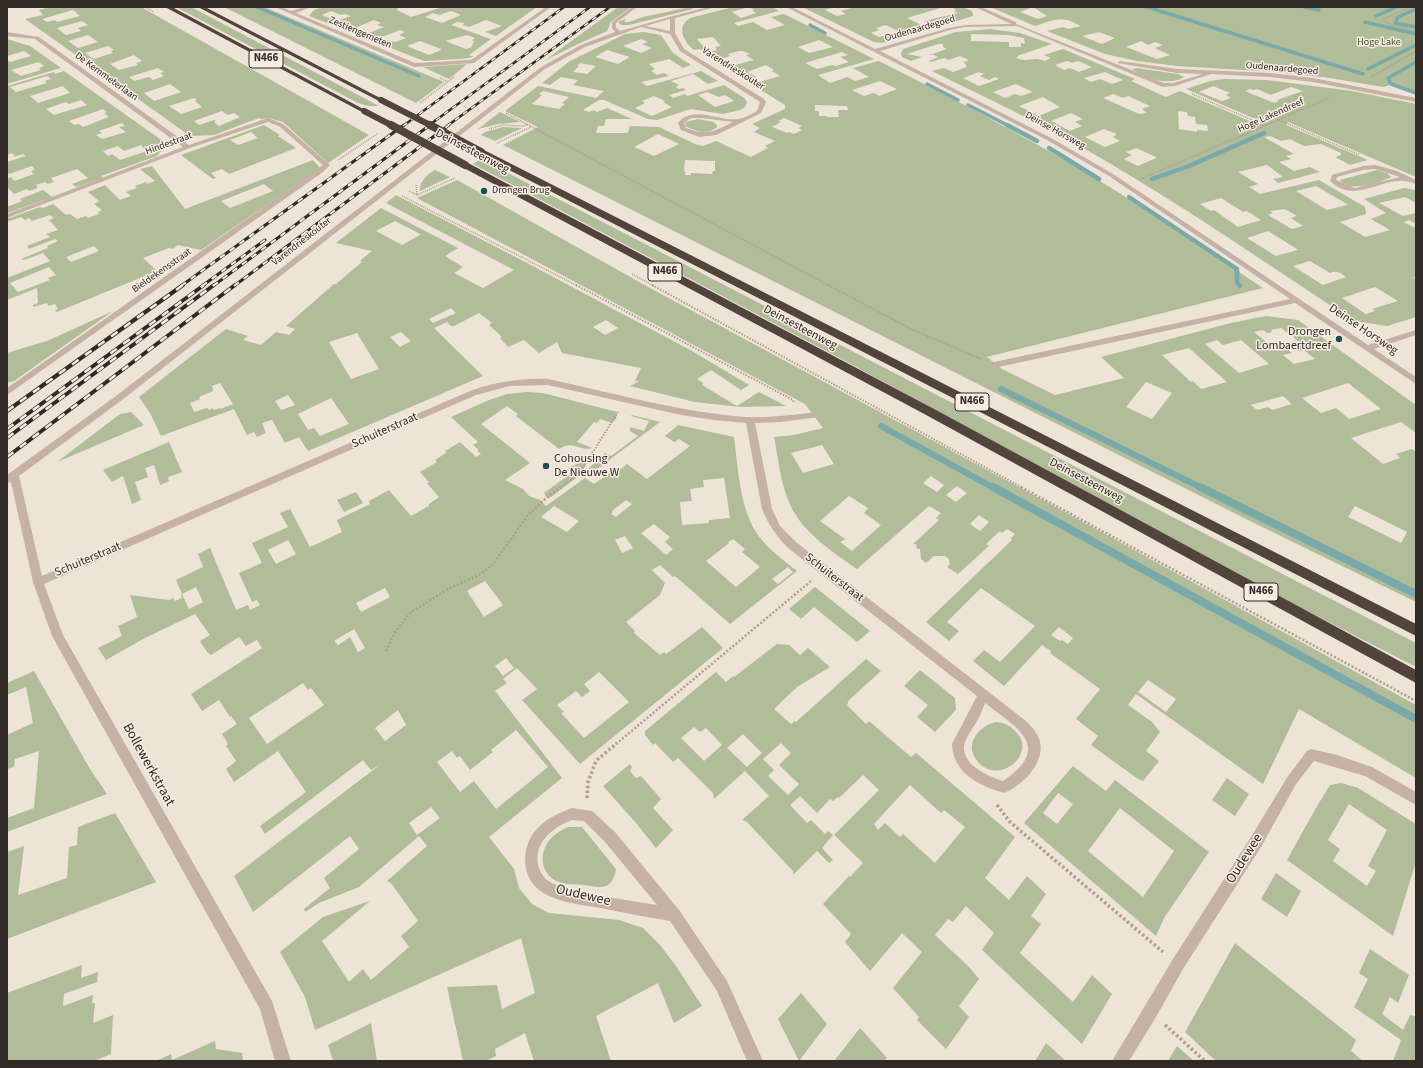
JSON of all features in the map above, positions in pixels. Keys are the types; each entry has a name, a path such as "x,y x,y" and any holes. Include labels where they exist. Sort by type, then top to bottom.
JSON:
{"highway":[{"name":"Deinsesteenweg","path":"168,7 939,417 1416,677"},
{"name":"Deinsesteenweg","path":"200,7 1416,630"}],"street":[{"name":"Zestiengemeten","path":"277,7 414,65 472,62 549,7"},
{"path":"291,13 310,7"},
{"path":"618,32 614,28 614,22 635,7"},
{"name":"Varendrieskouter","path":"11,477 119,398 557,59 581,46 618,32 714,7"},
{"name":"Deinse Horsweg","path":"788,7 1049,139 1126,184 1416,381"},
{"name":"Oudenaardegoed","path":"977,7 1163,85 1173,85 1208,74"},
{"path":"672,33 673,17"},
{"name":"Oudenaardegoed","path":"875,51 949,29 965,26 1018,25"},
{"name":"Varendrieskouter","path":"639,26 672,33 682,50 762,100 763,106 759,112 716,133 704,135 693,134 683,129 681,123 686,118 695,116 727,121 742,120"},
{"name":"De Kemmeterlaan","path":"7,34 37,38 188,147"},
{"name":"Oudenaardegoed","path":"1102,60 1208,74 1270,75 1354,87 1416,100"},
{"name":"Hindestraat","path":"7,216 188,147 268,120 281,125 327,165"},
{"name":"Bieldekensstraat","path":"7,392 315,176 327,165"},
{"path":"1409,179 1397,179 1355,190 1333,181 1334,176 1369,167 1380,168 1409,179 1416,182"},
{"path":"994,365 1297,300"},
{"path":"1368,348 1416,332"},
{"name":"Schuiterstraat","path":"38,582 465,396 493,386 513,382 542,382 707,417 750,420 799,418 816,415"},
{"name":"Schuiterstraat","path":"750,420 767,509 779,532 792,545 983,694 1028,731 1034,740 1033,755 1028,767 1015,780 1004,787 992,784"},
{"name":"Bollewerkstraat","path":"11,477 38,582 58,636 267,1006 283,1061"},
{"path":"983,694 974,716 958,743 958,754 973,774 992,784"},
{"name":"Oudewee","path":"1120,1061 1151,1012 1178,964 1256,842 1292,780 1311,755 1337,761 1368,771 1416,799"},
{"name":"Oudewee","path":"587,815 572,814 551,823 542,831 534,843 531,856 532,867 536,878 543,885 562,894 674,915"},
{"path":"587,815 610,837 674,915 722,986 755,1061"}],"path":[{"path":"1410,7 1383,19 1389,24 1416,31"},
{"name":"Hoge Lakendreef","path":"1126,184 1267,126 1354,87 1416,51"},
{"path":"1173,85 1267,126"},
{"path":"492,108 528,124 531,127 911,329 994,365"},
{"path":"1279,120 1371,159 1380,168"},
{"path":"494,144 531,127"},
{"path":"417,195 458,177 454,174"},
{"path":"391,187 399,188 400,189 398,191 401,195 408,199 652,324 793,400 799,418"},
{"path":"628,271 838,388 1416,701"},
{"path":"386,651 396,631 411,612 448,589 481,574 494,563 528,515 544,499 579,474 626,399"},
{"path":"587,815 588,782 596,761 825,570"},
{"path":"992,784 988,792 1010,822 1178,964"},
{"path":"1151,1012 1205,1061"}],"green space":[{"path":"50,7 141,7 369,135 328,163 283,122 268,118 259,118 214,135 190,136 99,71 102,70 93,64 90,65 25,19 43,15 39,10","holes":["73,10 80,16 57,22 55,20 47,22 42,19","82,21 88,25 78,28 81,31 66,35 57,28","88,35 98,42 78,48 68,41","108,46 114,50 111,51 113,53 94,59 85,53","134,55 142,61 136,63 138,65 119,70 110,64","158,68 164,72 160,73 164,76 153,80 149,77 134,81 129,77","170,84 181,92 154,101 144,93","194,98 197,100 195,101 202,107 181,114 169,106","222,111 228,115 234,113 240,117 219,126 214,122 216,121 214,120 199,125 194,121"]},
{"path":"176,7 191,7 379,106 367,106 358,103"},
{"path":"224,7 264,7 444,82 416,103"},
{"path":"322,7 398,7 397,10 411,17 443,7 537,7 496,36 485,32 502,26 486,20 469,27 463,25 464,23 457,22 451,25 491,39 469,55 474,57 424,61 309,16 314,10","holes":["331,11 341,15 345,14 351,16 337,21 322,15","451,11 461,15 442,23 425,17 433,13 439,15","374,20 381,23 377,25 384,27 369,33 355,28","400,30 405,32 399,35 406,38 395,42 379,38","467,35 475,38 472,40 475,42 472,43 474,44 471,46 472,47 466,49 445,41","420,41 441,49 429,55 407,46"]},
{"path":"618,7 631,7 611,22 607,31 544,61"},
{"path":"690,7 693,9 629,25 622,25 618,23 626,19 624,22"},
{"path":"733,7 748,7 732,12 741,18 756,13 749,7 772,7 779,11 734,23 738,26 753,22 767,30 785,25 771,17 784,14 874,59 818,75 830,83 847,77 855,81 869,77 853,68 879,61 1062,158 1121,194 1263,288 987,357 1002,369 1055,395 1124,378 1101,357 1231,323 1266,316 1298,320 1416,405 1416,433 1401,422 1351,438 1383,464 1400,458 1396,454 1412,449 1416,452 1416,602 1254,523 503,145 538,127 505,111 538,86 596,98 604,91 573,85 578,80 561,77 550,85 542,83 570,61 625,34 643,32 661,35 673,53 691,65 683,68 669,59 649,64 655,69 651,71 657,75 664,73 669,76 641,82 647,86 701,71 718,81 708,84 693,74 671,81 679,85 676,87 679,89 683,88 686,90 669,95 673,98 685,94 687,96 724,85 744,98 747,102 745,107 740,110 723,114 691,109 657,120 648,119 604,100 599,100 583,110 589,112 593,110 597,112 607,108 632,119 606,119 604,126 598,126 596,133 628,133 630,126 659,127 695,144 703,146 716,141 751,157 768,148 765,146 775,141 754,132 760,128 752,124 785,109 785,105 706,56 709,55 701,49 694,50 684,38 682,30 683,26 690,18","holes":["713,37 721,46 715,47 717,50 710,51 697,39","641,39 648,42 642,44 652,48 641,53 623,46","819,40 833,47 809,53 798,47","607,50 630,57 618,64 595,57","743,51 750,54 746,55 754,60 735,65 722,59 730,56 728,54","842,52 848,55 840,57 849,62 836,66 832,65 817,69 805,63","580,63 596,66 587,74 573,72","766,65 780,76 759,82 755,79 758,78 747,72","880,81 897,89 879,96 874,93 864,96 852,90","543,91 569,97 562,103 565,104 559,109 532,104 542,95 539,94","707,92 719,97 725,95 734,101 715,107 698,95","654,96 665,101 663,102 672,107 652,116 635,108 645,103 642,101","815,105 847,106 848,110 838,110 839,117 819,116 819,111 815,111","784,118 802,126 798,128 802,130 794,134 789,132 787,133 772,127 781,122 778,121","658,134 679,144 654,156 634,147","685,160 715,161 715,171 713,171 712,174 691,173 691,175 685,175","1281,328 1294,335 1294,338 1299,342 1290,344 1298,351 1304,350 1315,359 1294,364 1283,355 1292,353 1286,348 1276,350 1254,332 1263,330 1267,333 1272,332 1271,330","1217,340 1223,345 1241,340 1269,364 1239,373 1205,344","1189,348 1227,382 1201,389 1193,381 1191,382 1162,355","1146,382 1172,393 1152,419 1126,407","1348,383 1381,409 1349,419 1336,408 1321,413 1302,398","1283,396 1292,404 1272,410 1268,407 1257,410 1251,405","1355,506 1407,532 1401,543 1348,517"]},
{"path":"802,7 835,7 825,10 837,16 846,14 841,11 855,7 944,7 907,18 930,29 882,43 874,42","holes":["886,25 900,32 879,37 871,33 879,30 876,28"]},
{"path":"952,7 962,7 972,11 973,16 937,27 924,21 958,13 954,11 956,10"},
{"name":"Hoge Lake","path":"990,7 1033,7 1416,7 1416,93 1391,85 1383,87 1330,78 1276,72 1177,66 1137,61 1105,54 1047,31 1063,27 1068,29 1081,26 1068,20 1058,19 1035,26","holes":["1033,7 1047,16 1038,19 1020,12","1099,32 1115,38 1102,44 1082,36","1141,41 1148,45 1155,42 1163,45 1155,48 1170,55 1157,59 1126,47"]},
{"path":"990,29 1020,33 1052,44 1017,56 1018,57 1016,58 1023,60 1037,59 1045,61 1051,58 1044,55 1063,49 1135,79 1131,81 1166,97 1180,91 1254,123 1260,121 1186,89 1210,81 1223,79 1267,80 1352,91 1416,104 1416,177 1288,122 1286,125 1368,160 1350,165 1335,157 1341,155 1341,153 1321,144 1304,146 1290,139 1281,141 1270,136 1264,137 1294,154 1286,156 1291,159 1279,162 1294,171 1310,167 1320,172 1278,183 1273,179 1283,177 1267,165 1238,172 1258,184 1249,187 1260,194 1319,180 1365,207 1366,214 1340,222 1365,237 1390,230 1371,219 1386,213 1364,199 1404,188 1416,190 1416,203 1405,197 1379,203 1403,216 1416,213 1416,224 1409,220 1404,222 1413,227 1416,226 1416,277 1413,278 1416,279 1416,317 1387,326 1354,321 1132,176 1079,145 932,71 944,68 953,72 967,67 964,62 969,60 960,56 948,60 944,58 931,62 929,61 938,57 929,55 947,49 943,47 943,44 938,44 907,54 922,57 911,61 902,57 901,53 903,49 956,32","holes":["971,34 1008,35 1024,38 1025,44 1021,43 1021,47 1009,47 1009,42 971,41","1067,61 1072,63 1078,61 1092,67 1079,72 1070,68 1064,70 1055,65","979,72 984,74 980,76 989,80 995,77 999,79 979,86 963,78","1105,72 1123,80 1112,84 1100,79 1091,82 1084,78","1016,84 1033,92 1021,96 1015,94 1005,98 993,92","1213,86 1230,93 1226,95 1231,98 1222,101 1199,92","1291,87 1303,91 1277,100 1279,101 1274,103 1245,91 1250,89 1257,89 1271,95","1113,94 1123,98 1128,96 1150,106 1142,109 1147,113 1139,114 1103,98","1043,97 1060,107 1039,116 1019,106","1178,111 1187,112 1188,116 1195,117 1196,124 1207,125 1208,131 1197,130 1197,132 1179,129","1071,113 1083,119 1075,122 1082,126 1070,131 1051,121","1104,129 1117,134 1113,137 1120,141 1105,147 1085,137","1136,148 1156,157 1138,166 1124,159 1132,155 1126,152","1316,186 1347,204 1327,210 1296,191","1221,198 1243,212 1247,211 1261,220 1238,227 1214,210 1211,211 1200,204","1285,209 1297,216 1291,218 1303,226 1292,229 1268,215 1273,213 1270,211","1268,231 1298,250 1276,256 1247,238","1310,261 1330,273 1341,273 1346,277 1323,285 1293,266","1375,287 1398,301 1372,309 1375,311 1366,314 1342,298"]},
{"path":"7,39 30,46 61,68 7,84 7,60 10,62 31,56 24,51 7,56","holes":["39,62 44,66 39,68 41,70 21,76 11,70"]},
{"path":"467,64 449,79 423,67"},
{"path":"1137,68 1178,74 1184,77 1172,81 1158,80 1144,76 1132,69"},
{"path":"64,71 167,144 157,156 101,176 103,178 76,187 72,184 88,178 77,169 51,178 54,182 48,184 45,182 36,185 38,188 29,191 27,189 14,194 7,187 7,179 11,177 14,181 34,174 31,171 35,169 32,166 9,174 7,172 7,162 26,156 23,154 10,158 15,156 12,153 7,155 7,86 54,72 55,74","holes":["47,76 51,79 45,81 47,83 16,92 10,87","63,86 70,93 38,103 30,96","81,100 87,105 54,115 46,109 66,102 69,104","103,109 107,112 104,113 109,117 83,127 79,124 74,125 69,121","122,123 125,126 119,127 126,132 102,139 96,135 102,133 99,131","141,145 147,151 120,160 112,154 108,156 103,151 118,146 124,151"]},
{"path":"500,112 520,122 498,124 478,129"},
{"path":"698,119 713,122 717,125 717,127 713,130 701,132 685,126 686,122"},
{"path":"264,125 280,135 278,136 296,148 229,174 222,169 211,173 216,178 213,179 181,155","holes":["251,132 258,138 238,145 230,140"]},
{"path":"503,127 522,128 495,141 481,135 485,132"},
{"path":"481,159 1416,643 1416,667 1274,594 847,362 473,164"},
{"path":"313,160 320,168 201,250 178,245 173,249 169,248 143,258 157,271 57,312 55,310 58,309 55,304 48,306 47,303 33,307 33,305 38,303 37,288 7,300 7,278 50,261 43,253 24,260 21,259 48,248 47,246 58,241 55,239 29,249 27,246 50,237 46,234 58,230 49,220 54,218 50,215 32,221 29,218 25,220 21,217 7,222 7,219 53,204 66,215 70,214 77,219 86,216 88,218 99,214 98,212 102,210 94,204 99,201 88,192 105,185 120,200 131,196 126,192 137,188 135,186 146,182 147,184 155,181 140,169 152,166 185,209","holes":["264,184 273,191 230,208 221,201","94,246 99,251 71,262 66,257","49,267 56,275 48,278 50,280 18,292 10,283"]},
{"path":"435,170 450,177 420,191 422,181"},
{"path":"1377,170 1387,173 1391,177 1380,182 1364,186 1350,186 1344,184 1340,180"},
{"path":"457,180 650,288 1054,506 1416,705 1416,778 1299,709 1263,784 1136,694 1128,705 1152,722 1160,732 1146,751 1159,761 1143,781 1138,779 1091,745 1098,736 1076,719 1100,689 1050,653 1051,651 1042,645 1004,686 973,661 984,650 1000,662 1035,626 981,588 947,622 959,631 949,641 926,622 1012,540 1011,538 1015,534 1007,529 1002,533 1000,531 986,544 989,546 958,574 947,567 950,564 949,559 945,556 934,556 926,563 921,559 920,549 917,549 916,544 913,544 939,520 936,518 941,513 929,506 857,569 826,547 807,529 792,509 787,497 781,475 774,437 794,435 823,428 805,404 417,198","holes":["822,445 834,464 803,473 791,453","931,476 944,485 937,492 923,483","957,486 967,493 956,502 946,495","849,496 868,508 864,513 881,525 852,551 840,542 845,539 820,521","979,515 989,522 980,531 970,524","1059,627 1073,638 1068,644 1062,640 1060,641 1051,635","1148,680 1176,699 1166,712 1138,692"]},
{"path":"43,190 52,197 7,213 7,207 22,201 20,199"},
{"path":"396,195 692,351 749,385 741,390 711,370 697,379 703,383 702,385 737,406 759,392 786,406 740,407 695,402 630,386 639,381 635,381 641,368 562,353 557,342 539,353 524,340 508,347 500,338 502,337 489,325 492,323 479,313 454,326 451,326 447,322 434,328 483,376 308,451 299,437 285,443 272,420 262,423 266,433 257,437 254,432 247,435 234,409 161,436 150,413 139,397 226,329 248,336 243,340 261,345 276,332 289,335 295,329 286,326 334,284 336,284 362,262 360,261 372,251 336,243 381,208 458,248 445,256 463,267 454,273 483,288 514,270 386,203","holes":["395,221 420,234 402,245 376,231","451,308 456,313 433,323 429,319","606,320 618,328 605,335 593,327","401,332 411,341 400,347 390,337","357,333 379,369 351,379 329,342","220,383 233,404 220,409 214,410 213,408 209,410 207,408 194,412 190,403 213,391 212,386","288,395 295,405 281,410 275,401","331,398 349,424 320,436 314,428 308,430 298,414"]},
{"path":"113,311 14,381 7,383 7,353 47,341"},
{"path":"526,392 543,393 617,412 616,419 612,423 600,419 597,423 594,422 577,442 592,448 588,449 569,445 559,449 516,416 518,414 507,406 481,424 530,463 505,480 523,489 529,496 540,500 546,506 585,478 594,484 618,467 621,469 627,464 647,479 690,446 679,439 674,442 665,436 678,425 734,437 741,488 747,514 752,525 767,545 797,571 730,624 675,576 673,577 660,565 652,570 665,583 660,595 626,622 635,631 634,633 660,655 664,652 666,654 702,627 723,648 580,764 522,700 537,689 517,668 503,679 507,683 495,691 562,778 489,837 514,869 519,888 532,904 549,913 619,920 643,928 660,945 676,966 702,1006 674,1023 658,983 596,1016 611,1061 534,1061 525,1033 495,1049 496,1056 486,1061 463,1061 447,987 497,985 502,1009 535,993 521,938 315,1030 305,997 280,952 323,917 370,901 322,941 349,982 363,969 371,980 409,947 401,936 418,921 391,883 387,881 427,846 419,836 359,887 319,903 305,912 304,909 330,888 324,878 359,849 350,836 253,912 234,876 381,764 371,770 363,760 265,834 260,826 306,792 278,751 234,782 226,769 236,761 226,746 228,744 222,734 237,724 231,716 230,717 219,700 202,711 191,694 262,648 257,640 246,646 239,637 211,655 207,652 200,641 210,635 195,614 145,638 106,660 98,648 122,636 118,626 137,617 130,595 169,600 173,598 175,601 182,598 182,594 176,580 203,567 198,554 210,548 236,610 248,605 250,610 260,605 257,600 252,602 239,573 262,563 252,543 288,527 280,513 290,509 310,547 342,532 337,520 370,504 369,501 389,490 411,516 429,506 429,504 439,497 420,472 437,462 435,460 446,453 445,451 460,442 476,457 481,454 473,445 478,442 451,417 489,400 507,394","holes":["724,478 730,518 709,520 709,523 682,525 680,502 692,501 690,489 704,487 703,480","626,500 632,504 616,517 611,514 613,512 612,511","554,506 579,521 567,532 541,517","654,524 670,537 665,542 673,549 666,555 641,533","625,536 633,548 622,553 615,540","733,539 745,549 742,552 760,567 736,587 706,561","288,540 296,554 276,564 268,550","788,567 793,572 778,584 772,579","485,581 503,605 484,617 467,591","196,587 203,602 189,609 182,594","385,588 390,597 361,612 356,603","354,629 365,648 358,652 350,637 338,645 334,641","506,658 514,668 503,676 495,666","599,672 629,702 584,738 561,713 564,712 557,705 576,691 582,697 590,691 584,684","303,683 308,690 311,688 324,705 267,744 249,718","398,710 406,725 385,741 375,728","516,730 548,767 496,809 474,781 460,792 437,762 452,751 457,758 460,756 470,770 493,752 491,750","431,807 440,818 417,835 409,823"]},
{"path":"131,412 144,425 57,462 120,414"},
{"path":"632,415 660,422 585,478 589,468 605,453 611,456 638,436 630,431 630,427 644,431 649,421 631,416"},
{"path":"169,442 182,472 168,477 169,481 160,485 154,465 145,468 148,477 135,482 141,500 132,504 123,476 112,482 103,470"},
{"path":"586,460 588,461 580,475 551,497 547,498 544,493 573,472 568,468"},
{"path":"356,492 363,503 344,512 337,500"},
{"path":"815,587 870,631 857,642 814,607 801,619 789,609"},
{"path":"777,644 789,645 800,655 808,648 830,667 797,687 774,709 791,724 795,721 796,722 866,659 881,671 849,700 847,705 866,724 869,721 911,757 916,753 1015,837 985,878 1009,900 1027,876 1046,894 1031,916 1041,924 1020,953 1073,1002 1092,975 1112,994 1082,1044 982,950 994,933 966,906 953,922 948,919 935,935 969,967 979,979 959,1006 969,1017 946,1049 917,1020 919,1017 893,988 922,952 902,933 870,971 845,942 851,934 823,904 863,863 834,835 879,790 863,775 839,798 838,797 833,801 830,799 817,813 800,796 790,805 807,823 811,820 825,834 828,831 833,835 822,848 833,860 829,863 817,851 793,875 793,871 747,822 742,820 769,796 745,771 714,799 713,793 678,758 673,762 655,743 653,745 645,735 645,731 716,672 726,682 733,676 734,677","holes":["694,727 700,732 706,728 722,745 704,761 681,738","743,734 762,753 747,767 727,748","781,743 791,753 779,765 799,784 788,795 768,776 774,770 763,759","910,785 941,813 944,810 965,827 935,863 903,834 900,837 885,823 878,830 874,824"]},
{"path":"920,670 955,698 956,710 935,732 917,717 928,705 904,686"},
{"path":"34,671 90,769 107,794 7,832 7,818 34,808 39,751 15,759 14,767 7,769 7,735 33,723 26,687 7,695 7,683"},
{"path":"996,722 1007,725 1013,729 1021,740 1022,749 1019,758 1012,765 1003,769 994,770 984,767 975,758 972,752 972,746 973,740 980,730"},
{"path":"630,764 632,767 630,771 636,778 641,776 661,799 653,808 673,830 656,848 603,786"},
{"path":"1073,766 1106,791 1115,780 1209,852 1164,918 1156,936 1024,823","holes":["1058,793 1073,804 1057,824 1043,813","1120,808 1174,851 1143,897 1088,851"]},
{"path":"1227,778 1249,794 1235,816 1212,800"},
{"path":"1341,783 1358,788 1416,824 1416,862 1393,936 1287,860 1330,785","holes":["1349,804 1387,830 1368,866 1376,871 1367,886 1333,861 1340,849 1328,840"]},
{"path":"115,813 156,882 7,939 7,852 24,846 18,895 67,878 69,847 77,845 78,827"},
{"path":"568,827 582,827 616,869 613,879 608,885 599,887 565,884 554,880 547,873 543,865 544,850 553,836"},
{"path":"1276,873 1301,891 1287,917 1261,899"},
{"path":"1235,943 1356,1040 1351,1051 1363,1061 1216,1061 1185,1032"},
{"path":"1370,949 1409,975 1398,1003 1390,997 1382,1014 1403,1030 1410,1015 1415,1016 1416,1013 1416,1061 1393,1061 1401,1040 1354,1007 1368,979 1359,973"},
{"path":"82,965 81,978 98,972 97,982 64,994 63,1006 93,995 92,1003 95,1003 93,1023 113,1015 111,1054 94,1061 7,1061 7,993"},
{"path":"801,993 827,1024 799,1061 778,1019"},
{"path":"371,1023 377,1061 333,1061 328,1045"},
{"path":"860,1028 887,1058 884,1061 834,1061"},
{"path":"215,1041 216,1049 242,1053 243,1061 156,1061 171,1054 172,1060"},
{"path":"1046,1043 1066,1061 1035,1061"},
{"path":"1177,1046 1194,1061 1168,1061"}],"waterway":[{"path":"257,7 419,76"},
{"path":"1147,7 1363,74"},
{"path":"1304,7 1319,10"},
{"path":"1376,16 1396,7"},
{"path":"1416,9 1398,17 1395,23 1416,27"},
{"path":"1365,22 1416,34"},
{"path":"810,25 825,33"},
{"path":"1368,69 1416,45"},
{"path":"1416,62 1388,78 1391,84 1416,93"},
{"path":"927,84 958,100"},
{"path":"968,105 1009,126"},
{"path":"1007,125 1037,141"},
{"path":"1152,179 1189,166 1264,133"},
{"path":"1049,148 1099,179"},
{"path":"1129,197 1237,269 1237,282 1240,286"},
{"path":"1001,389 1202,488"},
{"path":"881,426 994,488"},
{"path":"993,487 1416,719"},
{"path":"1200,487 1416,594"}],"railway":[{"path":"403,126 564,7"},
{"path":"428,126 590,7"},
{"path":"447,126 610,7"},
{"path":"181,286 404,125"},
{"path":"213,286 430,125"},
{"path":"234,286 449,125"},
{"path":"202,286 265,240"},
{"path":"7,411 183,285"},
{"path":"7,429 204,285"},
{"path":"7,438 214,285"},
{"path":"7,457 235,285"}],"place":[{"name":"Drongen Brug","path":"484,191"},
{"name":"Drongen Lombaertdreef","path":"1339,339"},
{"name":"Cohousing De Nieuwe W","path":"546,466"}]}
